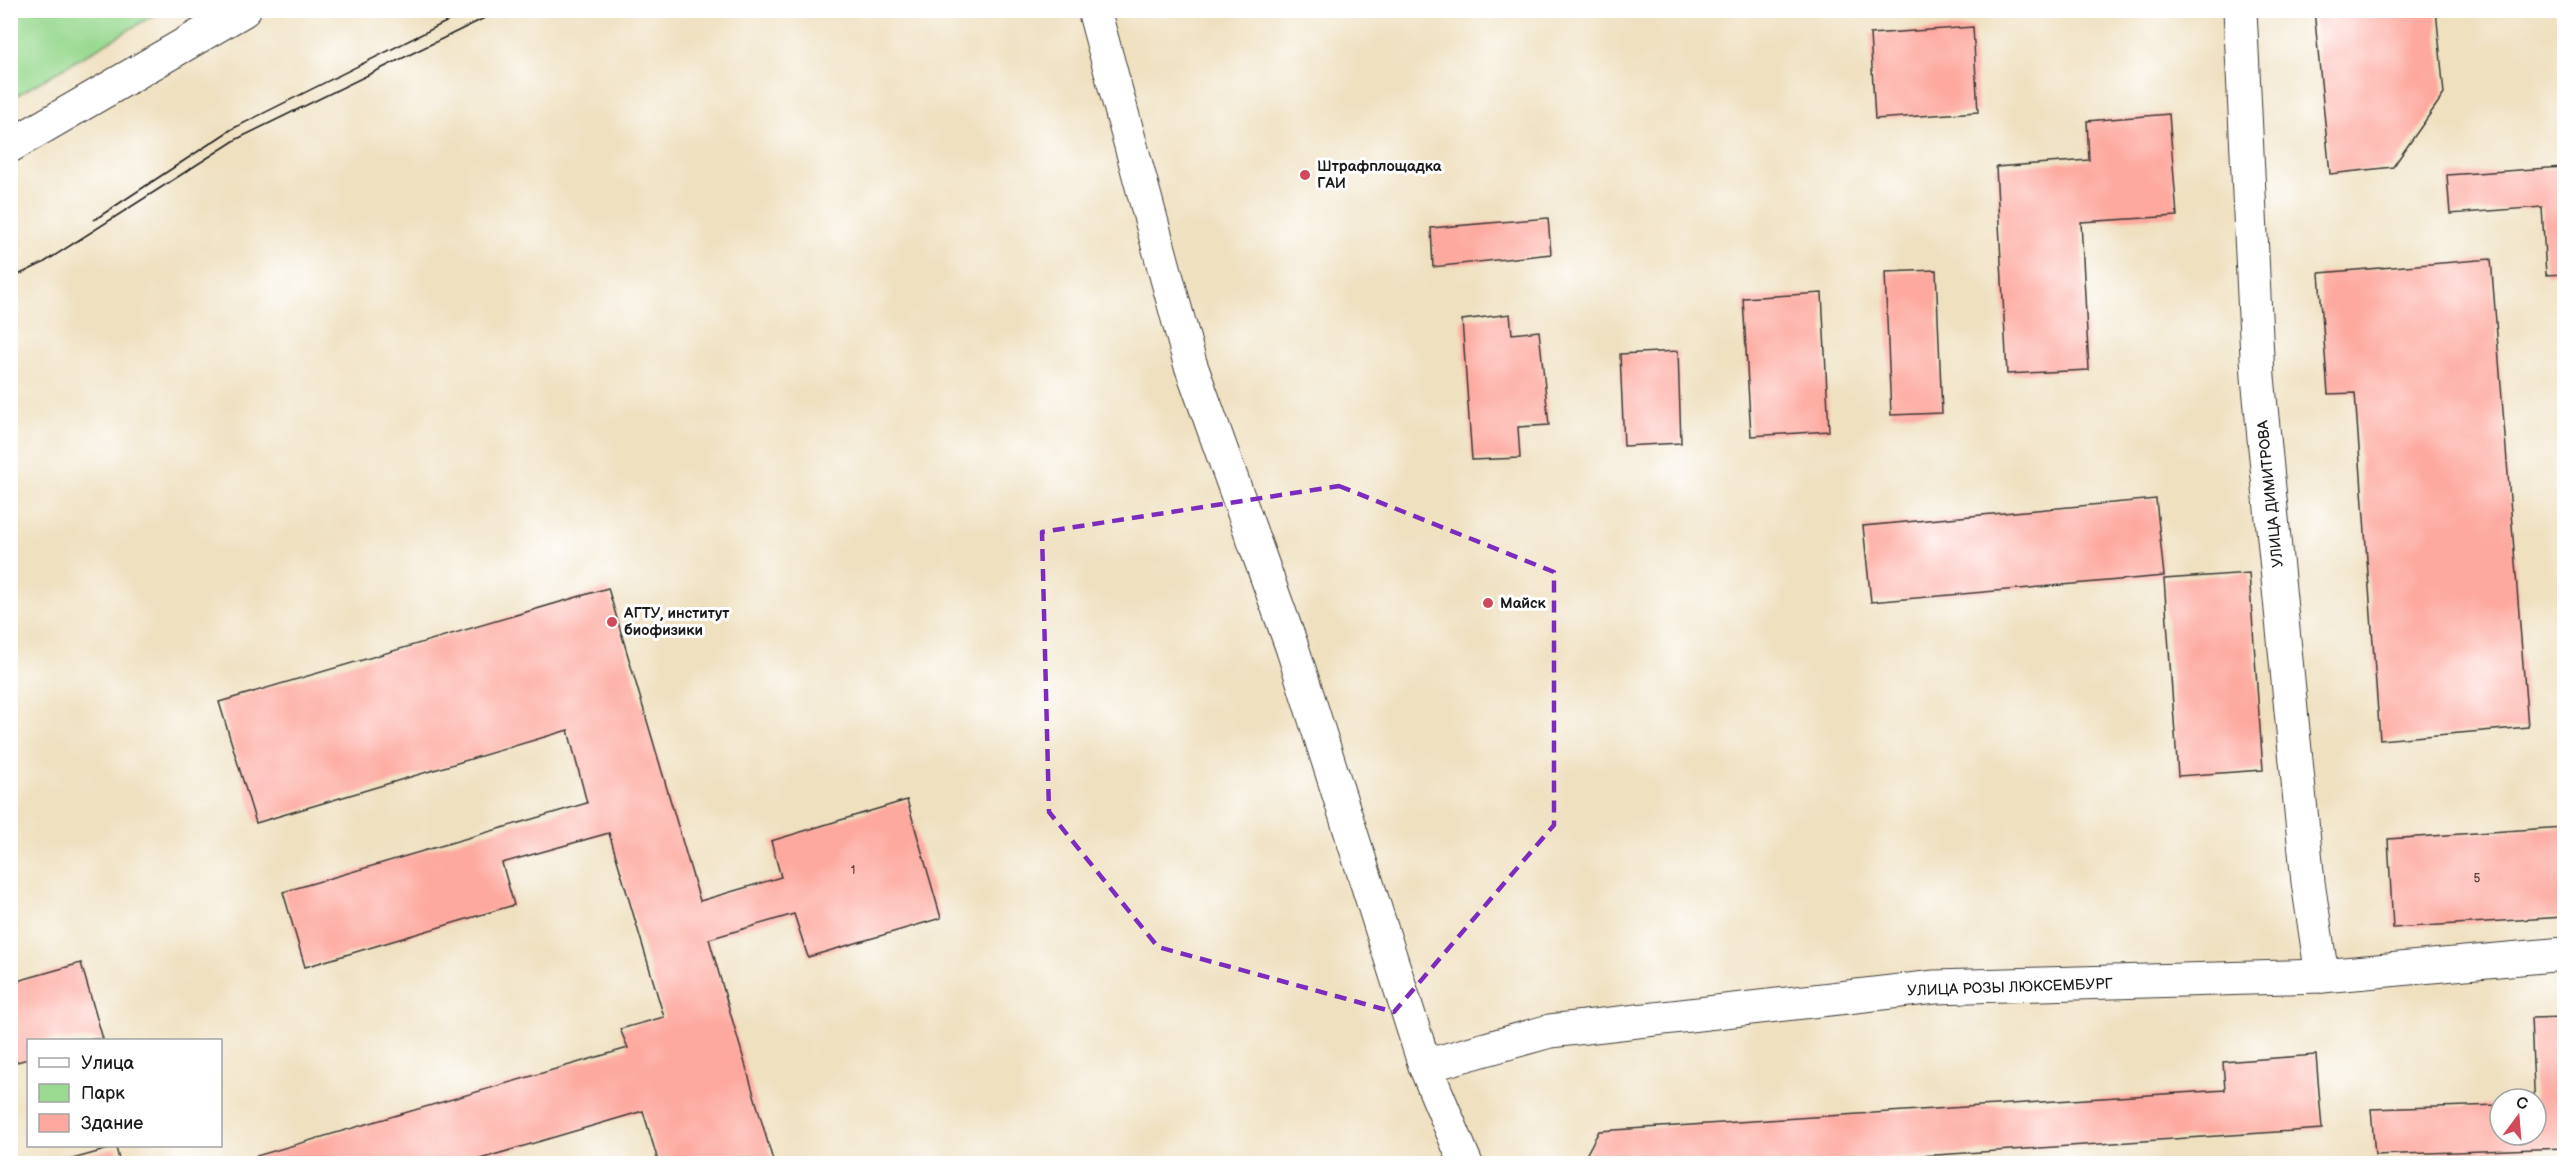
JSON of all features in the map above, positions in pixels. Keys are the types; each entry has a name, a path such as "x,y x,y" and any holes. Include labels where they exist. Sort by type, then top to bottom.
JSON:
{"street":[{"path":"10,146 244,10"},
{"path":"1095,10 1190,363 1292,647 1425,1066 1466,1164"},
{"name":"УЛИЦА ДИМИТРОВА","path":"2240,10 2258,377 2308,882 2322,976"},
{"name":"УЛИЦА РОЗЫ ЛЮКСЕМБУРГ","path":"1425,1066 1550,1032 1935,987 2322,976 2565,954"}],"highlighted area":[{"path":"1339,486 1554,572 1554,825 1394,1012 1158,947 1049,812 1042,532"}],"green space":[{"path":"11,10 161,10 161,11 11,99"}],"building":[{"path":"2314,10 2436,10 2444,94 2393,167 2330,174"},
{"path":"1973,27 1978,112 1875,119 1870,34"},
{"path":"2169,114 2177,216 2081,222 2089,370 2007,374 1996,167 2089,160 2087,121"},
{"path":"2564,167 2564,274 2546,275 2542,207 2450,214 2447,175"},
{"path":"1548,218 1551,254 1433,267 1431,228"},
{"path":"2491,259 2528,727 2380,740 2355,393 2328,394 2319,273"},
{"path":"1936,270 1942,413 1891,415 1885,272"},
{"path":"1822,293 1829,431 1751,436 1743,298"},
{"path":"1510,314 1512,334 1539,331 1549,425 1518,427 1520,458 1472,460 1462,320"},
{"path":"1678,351 1681,443 1624,446 1620,354"},
{"path":"2156,499 2164,576 1871,602 1863,526"},
{"path":"2249,573 2263,770 2178,776 2164,579"},
{"path":"608,588 700,901 781,877 771,841 907,800 941,918 808,957 794,914 709,939 774,1164 659,1164 643,1111 463,1164 229,1164 628,1048 620,1029 664,1017 609,833 502,863 514,905 305,967 283,892 587,803 568,730 256,823 219,702"},
{"path":"2564,827 2564,917 2393,928 2388,839"},
{"path":"81,963 103,1039 27,1039 27,1059 10,1064 10,983"},
{"path":"2564,1017 2564,1148 2375,1155 2371,1109 2488,1105 2488,1147 2548,1147 2548,1087 2534,1087 2531,1018"},
{"path":"2316,1055 2322,1129 1801,1164 1588,1164 1585,1157 1599,1131 2225,1090 2223,1062"},
{"path":"116,1147 120,1164 58,1164 58,1163"}],"tram line":[{"path":"94,220 232,129 470,10"},
{"path":"10,279 43,263 237,139 501,10"}],"place":[{"name":"Штрафплощадка ГАИ","path":"1305,175"},
{"name":"Майск","path":"1488,603"},
{"name":"АГТУ, институт биофизики","path":"612,622"}]}
